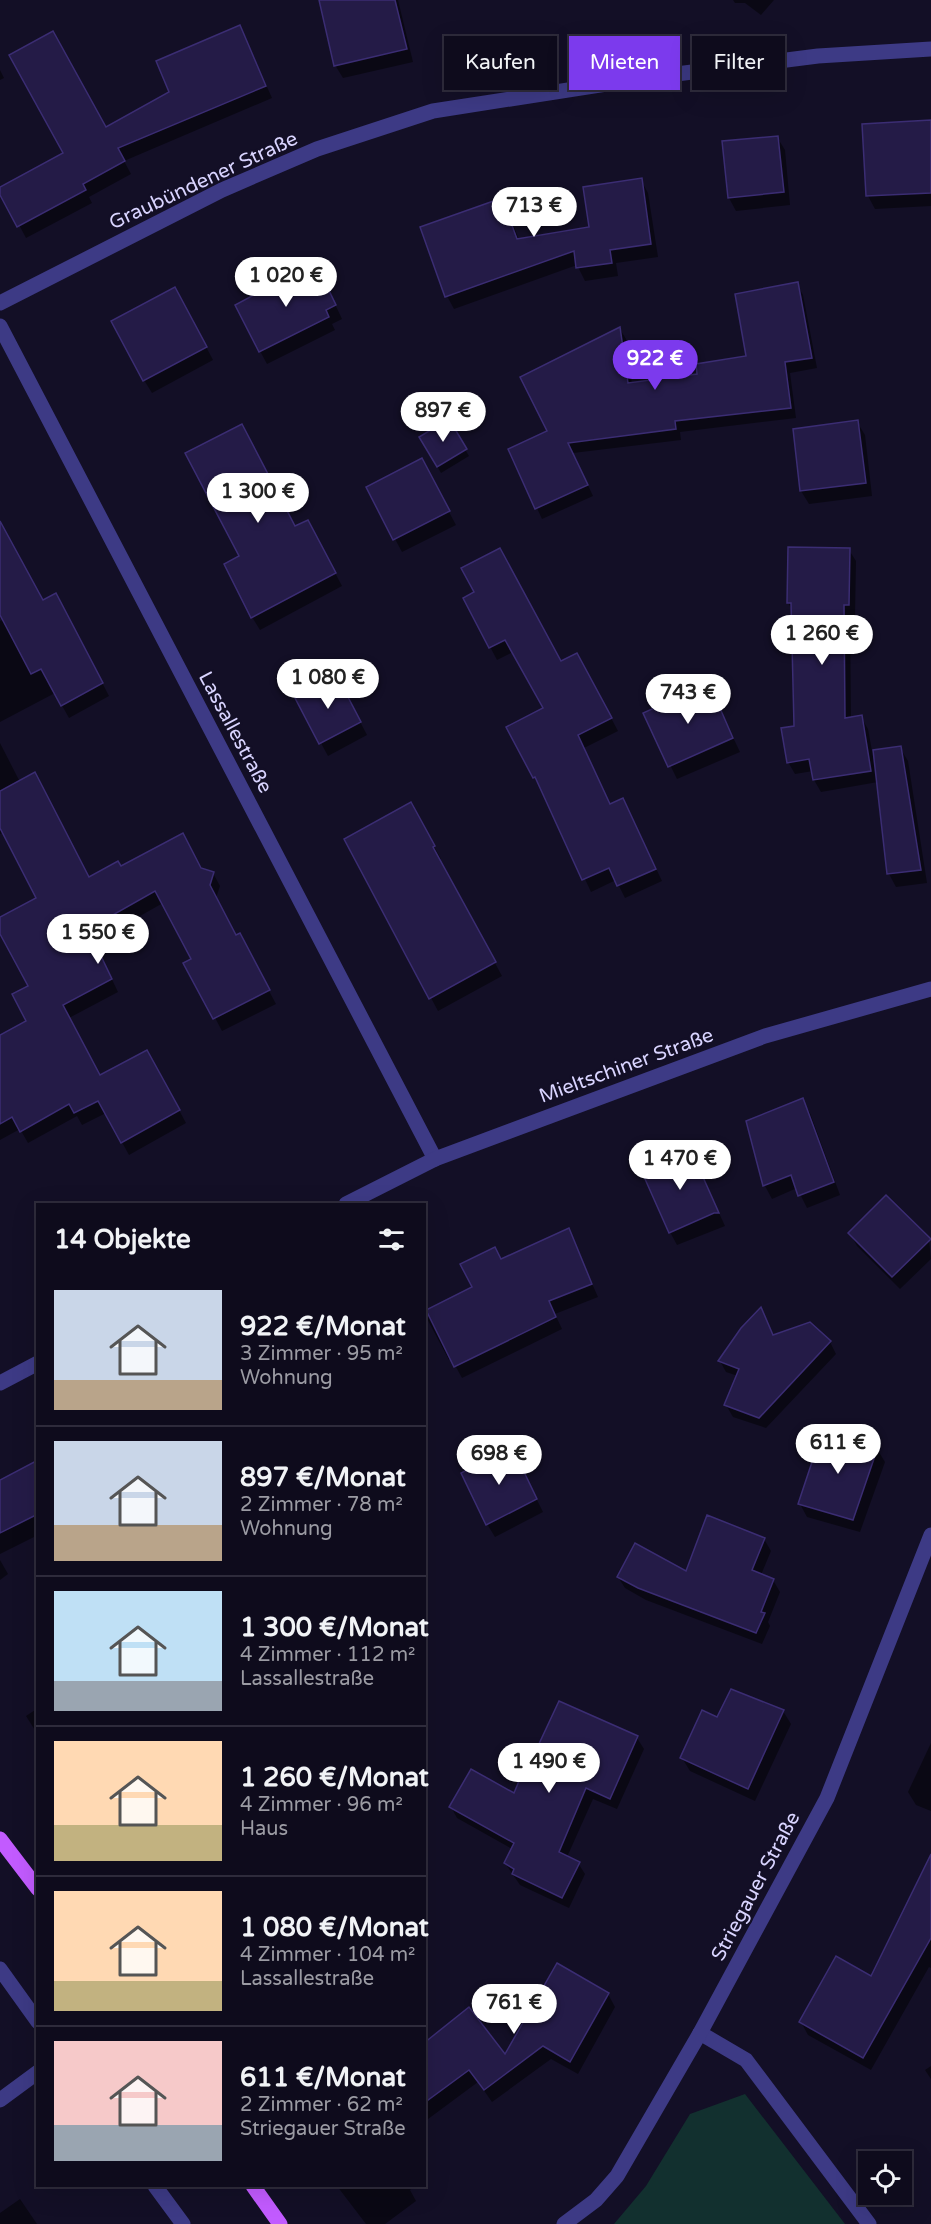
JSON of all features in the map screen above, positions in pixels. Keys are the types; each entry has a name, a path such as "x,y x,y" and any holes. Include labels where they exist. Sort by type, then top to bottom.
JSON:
{"main road":[{"path":"0,1839 36,1886"},
{"path":"254,2187 280,2224"}],"street":[{"name":"Graubündener Straße","path":"0,303 222,190 317,149 433,111 657,76 818,56 931,48"},
{"name":"Lassallestraße","path":"0,326 435,1159"},
{"name":"Mieltschiner Straße","path":"348,1203 435,1159 765,1036 931,989"},
{"path":"0,1383 36,1364"},
{"name":"Striegauer Straße","path":"564,2224 596,2200 617,2176 700,2033 826,1798 931,1535"},
{"path":"0,1969 36,2019"},
{"path":"700,2033 746,2060 869,2224"},
{"path":"0,2100 36,2073"},
{"path":"156,2187 183,2224"}],"green space":[{"path":"745,2094 845,2224 614,2224 646,2186 690,2114"}],"building":[{"path":"319,0 395,0 407,49 334,66"},
{"path":"240,25 266,86 118,148 125,161 83,184 86,190 17,227 0,195 0,187 63,153 9,55 53,31 106,127 169,92 156,61"},
{"path":"931,120 931,193 866,196 862,124"},
{"path":"778,136 784,192 728,198 722,141"},
{"path":"642,178 651,244 610,250 612,263 576,268 574,251 445,297 420,227 502,198 517,239 589,227 583,187"},
{"path":"305,268 308,273 318,268 336,305 326,310 329,317 259,352 235,305"},
{"path":"798,282 812,358 785,362 791,408 675,421 676,429 568,443 588,485 535,509 508,449 547,431 520,377 620,327 628,383 697,374 696,364 746,356 735,294"},
{"path":"175,287 207,347 143,381 111,321"},
{"path":"449,419 467,449 437,467 419,437"},
{"path":"858,420 866,483 800,491 793,429"},
{"path":"242,424 295,526 308,520 336,573 251,618 224,564 239,556 185,453"},
{"path":"422,458 450,511 393,540 366,487"},
{"path":"0,521 43,600 56,593 103,683 61,706 41,669 31,674 0,615"},
{"path":"788,547 850,548 849,605 844,605 845,718 862,715 871,771 813,780 809,759 787,763 781,728 794,726 791,603 787,603"},
{"path":"500,548 561,661 577,653 612,718 578,735 610,804 623,798 656,869 617,886 609,868 582,880 535,777 533,778 506,727 543,708 505,640 489,648 463,598 474,592 461,568"},
{"path":"337,676 361,722 319,744 295,698"},
{"path":"709,683 733,738 668,767 643,713"},
{"path":"901,746 921,870 887,874 873,750"},
{"path":"35,772 89,877 118,861 121,866 183,833 201,868 214,872 210,885 236,935 240,933 270,990 213,1019 183,963 191,959 155,891 88,929 112,979 63,1005 100,1075 147,1050 180,1110 121,1143 98,1101 74,1113 69,1104 20,1132 12,1117 0,1124 0,1035 26,1021 12,994 28,986 0,934 0,917 36,898 0,828 0,791"},
{"path":"411,802 496,962 429,999 344,839"},
{"path":"803,1098 834,1182 798,1196 791,1175 763,1186 746,1121"},
{"path":"690,1148 719,1213 714,1213 669,1233 641,1170"},
{"path":"886,1195 931,1239 892,1277 848,1233"},
{"path":"569,1228 592,1284 549,1301 556,1317 454,1367 426,1310 472,1287 460,1264 495,1247 501,1259"},
{"path":"761,1307 773,1335 810,1322 831,1341 759,1418 724,1405 739,1369 718,1361 741,1328"},
{"path":"823,1429 878,1447 853,1520 798,1504"},
{"path":"512,1447 537,1499 486,1525 461,1473"},
{"path":"36,1461 36,1515 0,1533 0,1480"},
{"path":"707,1515 765,1538 752,1570 774,1579 761,1612 765,1613 756,1633 638,1588 617,1577 635,1543 686,1571"},
{"path":"731,1689 784,1710 748,1789 680,1758 702,1710 717,1717"},
{"path":"559,1701 638,1736 610,1799 586,1788 559,1852 580,1862 562,1898 512,1874 514,1869 504,1863 514,1843 449,1807 471,1769 514,1793 527,1762 530,1763"},
{"path":"931,1854 931,1938 863,2058 799,2022 836,1956 871,1976"},
{"path":"557,1963 609,1993 570,2062 543,2046 484,2090 469,2070 426,2102 426,2041 469,2007 505,2054"}]}
